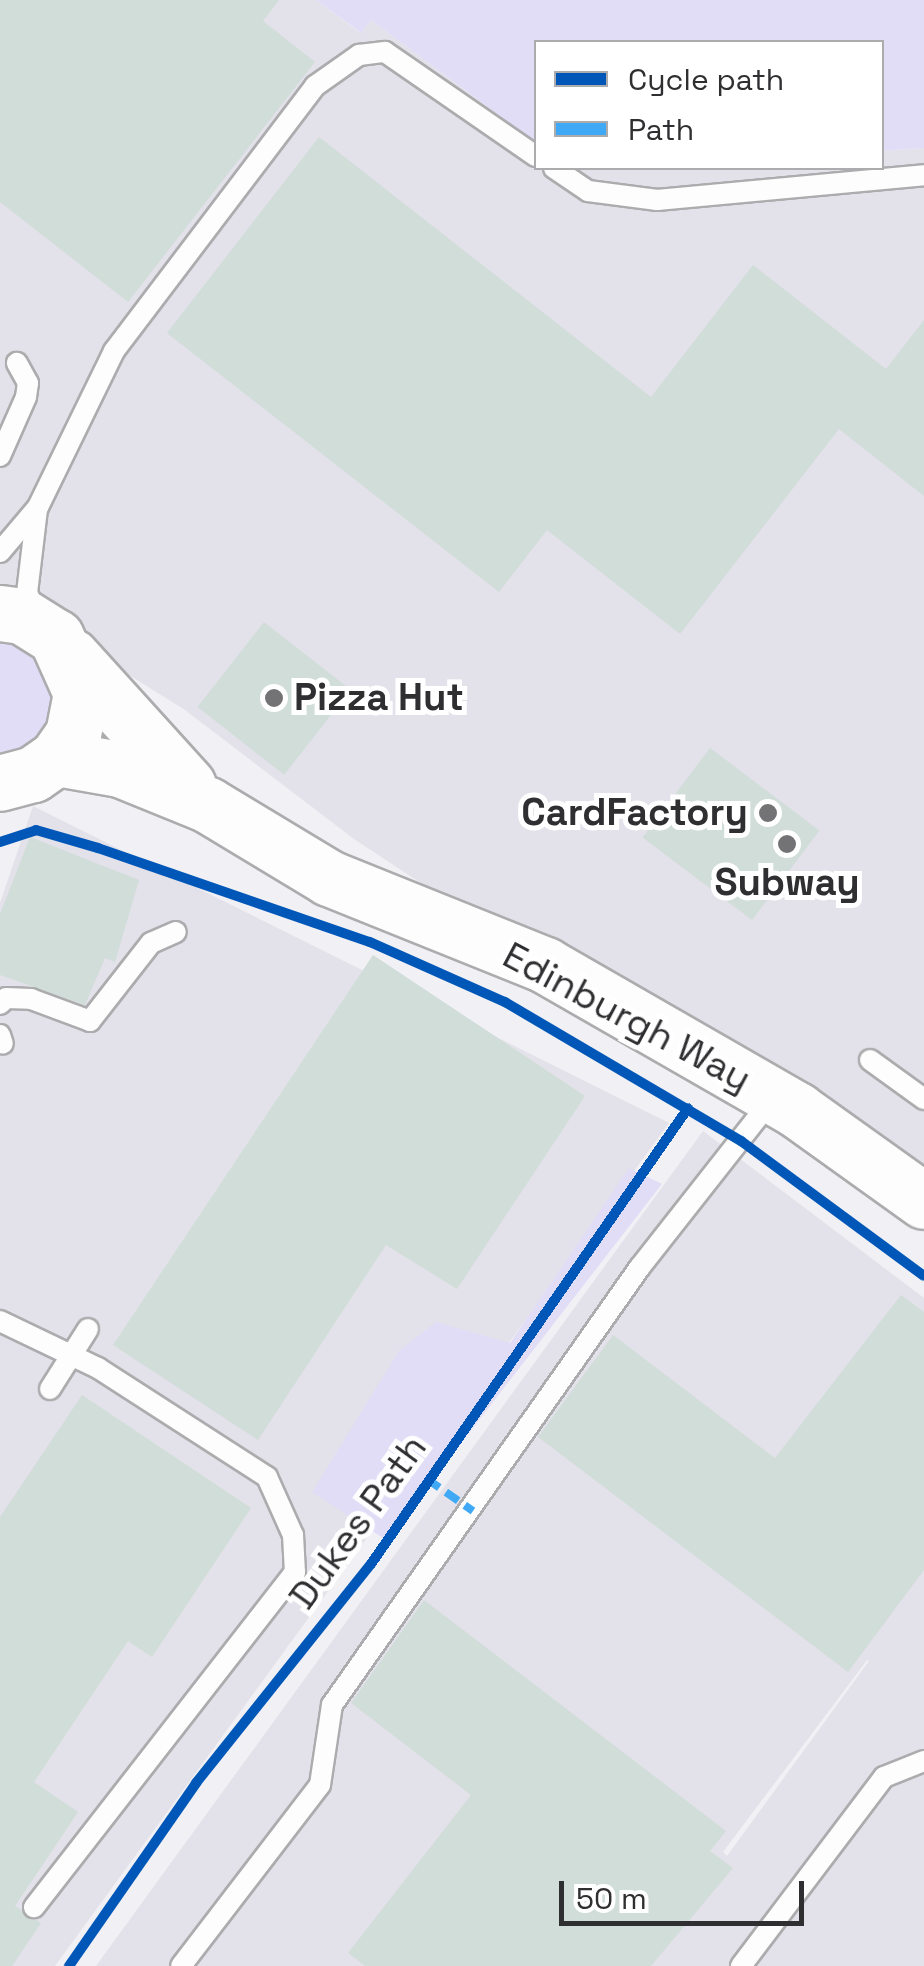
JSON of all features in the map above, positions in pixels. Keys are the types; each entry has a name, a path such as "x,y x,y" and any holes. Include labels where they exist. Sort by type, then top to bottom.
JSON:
{"highway":[{"path":"0,782 33,774 56,758 78,720 81,692 36,630"},
{"name":"Edinburgh Way","path":"36,630 208,805"},
{"name":"Edinburgh Way","path":"56,758 120,769 208,805 328,878 545,964 774,1097 924,1202"}],"lane":[{"path":"0,552 38,507 114,352 315,86 360,56 385,52 534,155"},
{"path":"557,170 588,191 657,200 924,175"},
{"path":"0,456 26,398 28,382 17,363"},
{"path":"36,630 27,593 38,507"},
{"path":"0,1004 6,998 31,999 90,1021 150,943 176,932"},
{"path":"870,1060 924,1099"},
{"path":"181,1966 320,1786 332,1706 640,1267 774,1097"},
{"path":"0,1322 74,1354 268,1477 293,1534 294,1572 34,1906"},
{"path":"50,1389 88,1329"},
{"path":"741,1966 884,1777 924,1761"}],"shaded area":[{"path":"0,0 316,0 360,33 371,20 534,142 534,170 884,170 884,151 924,148 924,1214 354,839 185,710 0,594"},
{"path":"316,0 924,0 924,148 884,151 884,40 534,40 534,142 371,20 361,33"},
{"path":"0,633 18,636 59,678 49,736 0,762"},
{"path":"33,806 669,1123 55,1966 0,1966 0,903"},
{"path":"703,1131 924,1298 924,1966 96,1966","holes":["869,1661 727,1856 723,1852"]},
{"path":"629,1168 662,1184 386,1540 312,1492 399,1351 436,1322 510,1343"}],"building":[{"path":"0,0 279,0 263,21 315,62 128,302 0,202"},
{"path":"319,137 651,397 753,265 886,369 924,320 924,496 839,429 680,634 547,530 499,592 167,333"},
{"name":"Pizza Hut","path":"264,622 351,690 284,775 198,707"},
{"path":"710,748 819,830 752,920 643,837"},
{"path":"30,837 139,880 115,962 105,958 85,1005 0,975 0,914"},
{"path":"373,955 585,1096 457,1289 386,1245 258,1440 113,1345"},
{"path":"901,1295 924,1312 924,1570 848,1672 538,1437 613,1335 775,1458"},
{"path":"82,1395 251,1508 152,1657 128,1641 34,1782 78,1812 15,1906 41,1923 12,1966 0,1966 0,1517"},
{"path":"424,1600 726,1831 710,1851 733,1868 651,1966 365,1966 348,1953 471,1795 351,1703"}],"marked path":[{"path":"427,1479 473,1511"}],"cycle path":[{"path":"0,842 36,830 98,848 370,942 505,1002 741,1141 924,1276"},
{"name":"Dukes Path","path":"69,1966 196,1783 371,1564 688,1108"}],"place":[{"name":"Pizza Hut","path":"274,698"},
{"name":"CardFactory","path":"768,813"},
{"name":"Subway","path":"787,844"}]}
